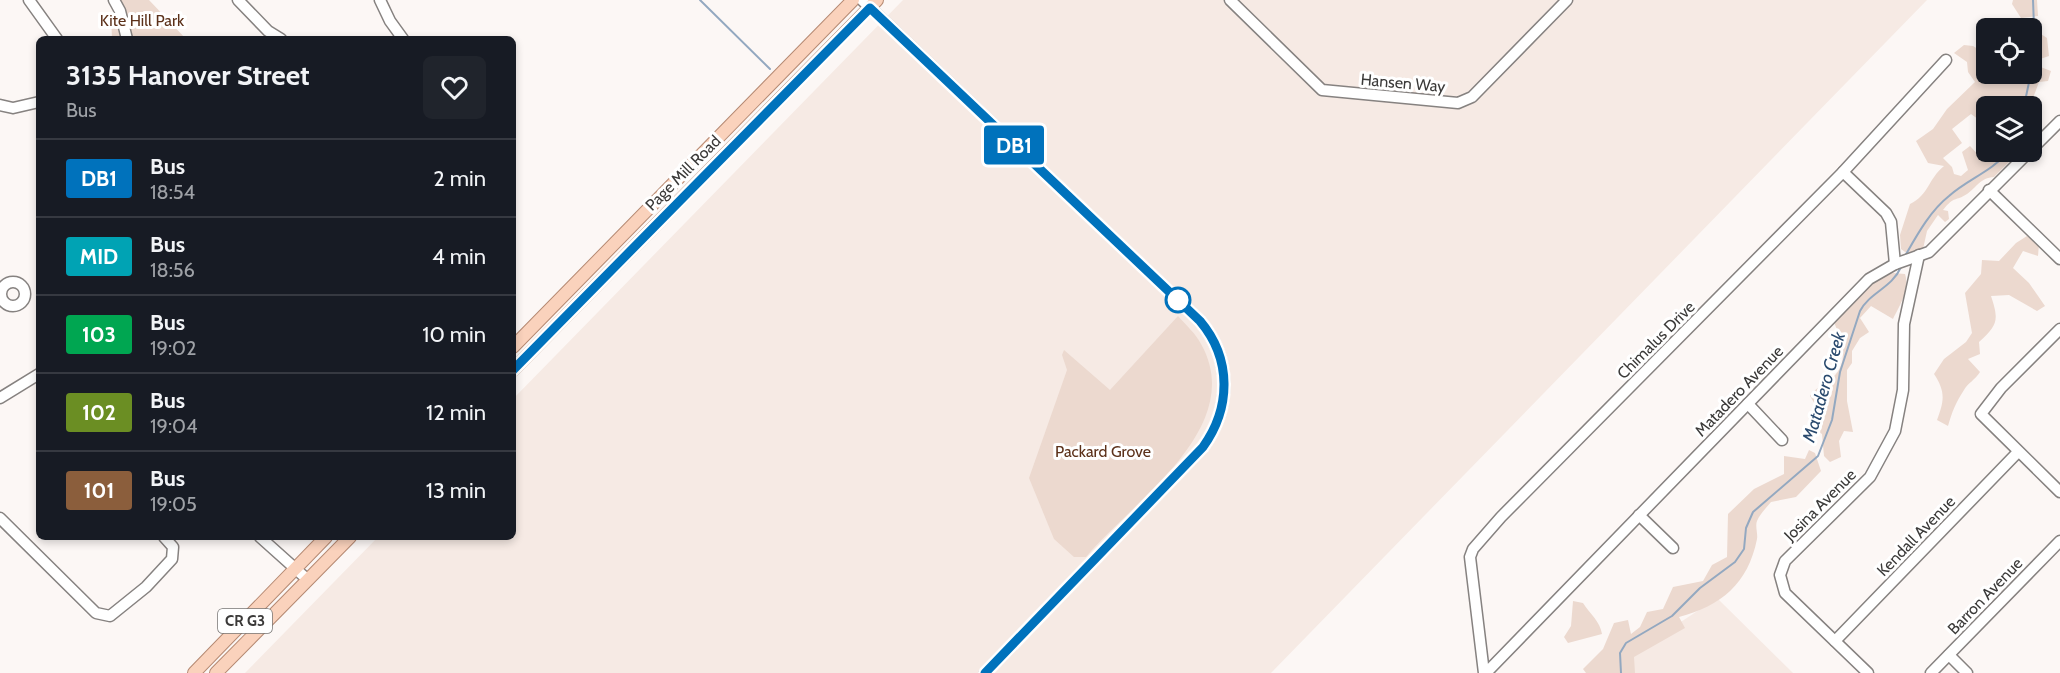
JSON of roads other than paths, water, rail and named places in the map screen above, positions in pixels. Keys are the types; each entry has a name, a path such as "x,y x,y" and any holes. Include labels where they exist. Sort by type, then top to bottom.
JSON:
{"main road":[{"name":"Page Mill Road","path":"516,344 854,0"},
{"name":"Page Mill Road","path":"516,367 870,2"},
{"path":"574,307 575,283"},
{"name":"CR G3","path":"194,673 323,540"},
{"name":"CR G3","path":"216,673 347,540"}],"street":[{"path":"28,0 55,36"},
{"path":"114,0 120,11 127,36"},
{"path":"238,0 274,36"},
{"path":"380,0 390,21 401,36"},
{"name":"Hansen Way","path":"1230,0 1322,90 1458,103 1472,97 1567,0"},
{"path":"870,2 1200,321 1217,347 1224,371 1221,411 1203,447 985,673"},
{"name":"Chimalus Drive","path":"1485,673 1471,573 1473,549 1501,517 1843,172 1946,60"},
{"path":"0,105 14,108 36,103"},
{"name":"Matadero Avenue","path":"2042,139 2060,121"},
{"name":"Matadero Avenue","path":"1485,673 1869,279 1897,264 1929,252 2018,162"},
{"path":"1843,172 1886,213 1891,222 1897,264"},
{"path":"1989,190 2060,259"},
{"name":"Josina Avenue","path":"1868,673 1785,593 1780,570 1785,561 1870,477 1895,431 1903,390 1905,324 1914,257"},
{"path":"2060,329 2001,388 1981,414 2060,492"},
{"path":"0,398 36,376"},
{"path":"1748,404 1782,440"},
{"name":"Kendall Avenue","path":"1835,641 2018,452"},
{"path":"1639,515 1673,548"},
{"path":"0,518 96,613 111,616 146,587 172,559 173,547 167,540"},
{"path":"263,540 308,580"},
{"name":"Barron Avenue","path":"1931,673 2060,541"},
{"path":"1948,655 1967,673"}],"waterway":[{"path":"700,0 770,69"},
{"name":"Matadero Creek","path":"2026,96 2035,54 2033,0"},
{"name":"Matadero Creek","path":"1905,256 1924,224 1942,202 1998,162"},
{"name":"Matadero Creek","path":"1621,673 1620,653 1626,643 1672,616 1700,588 1735,562 1744,549 1746,528 1753,512 1818,456 1832,420 1840,372 1860,311 1869,299 1892,280 1901,267"}],"park label":[{"name":"Kite Hill Park","path":"142,20"},
{"name":"Packard Grove","path":"1103,451"}]}
